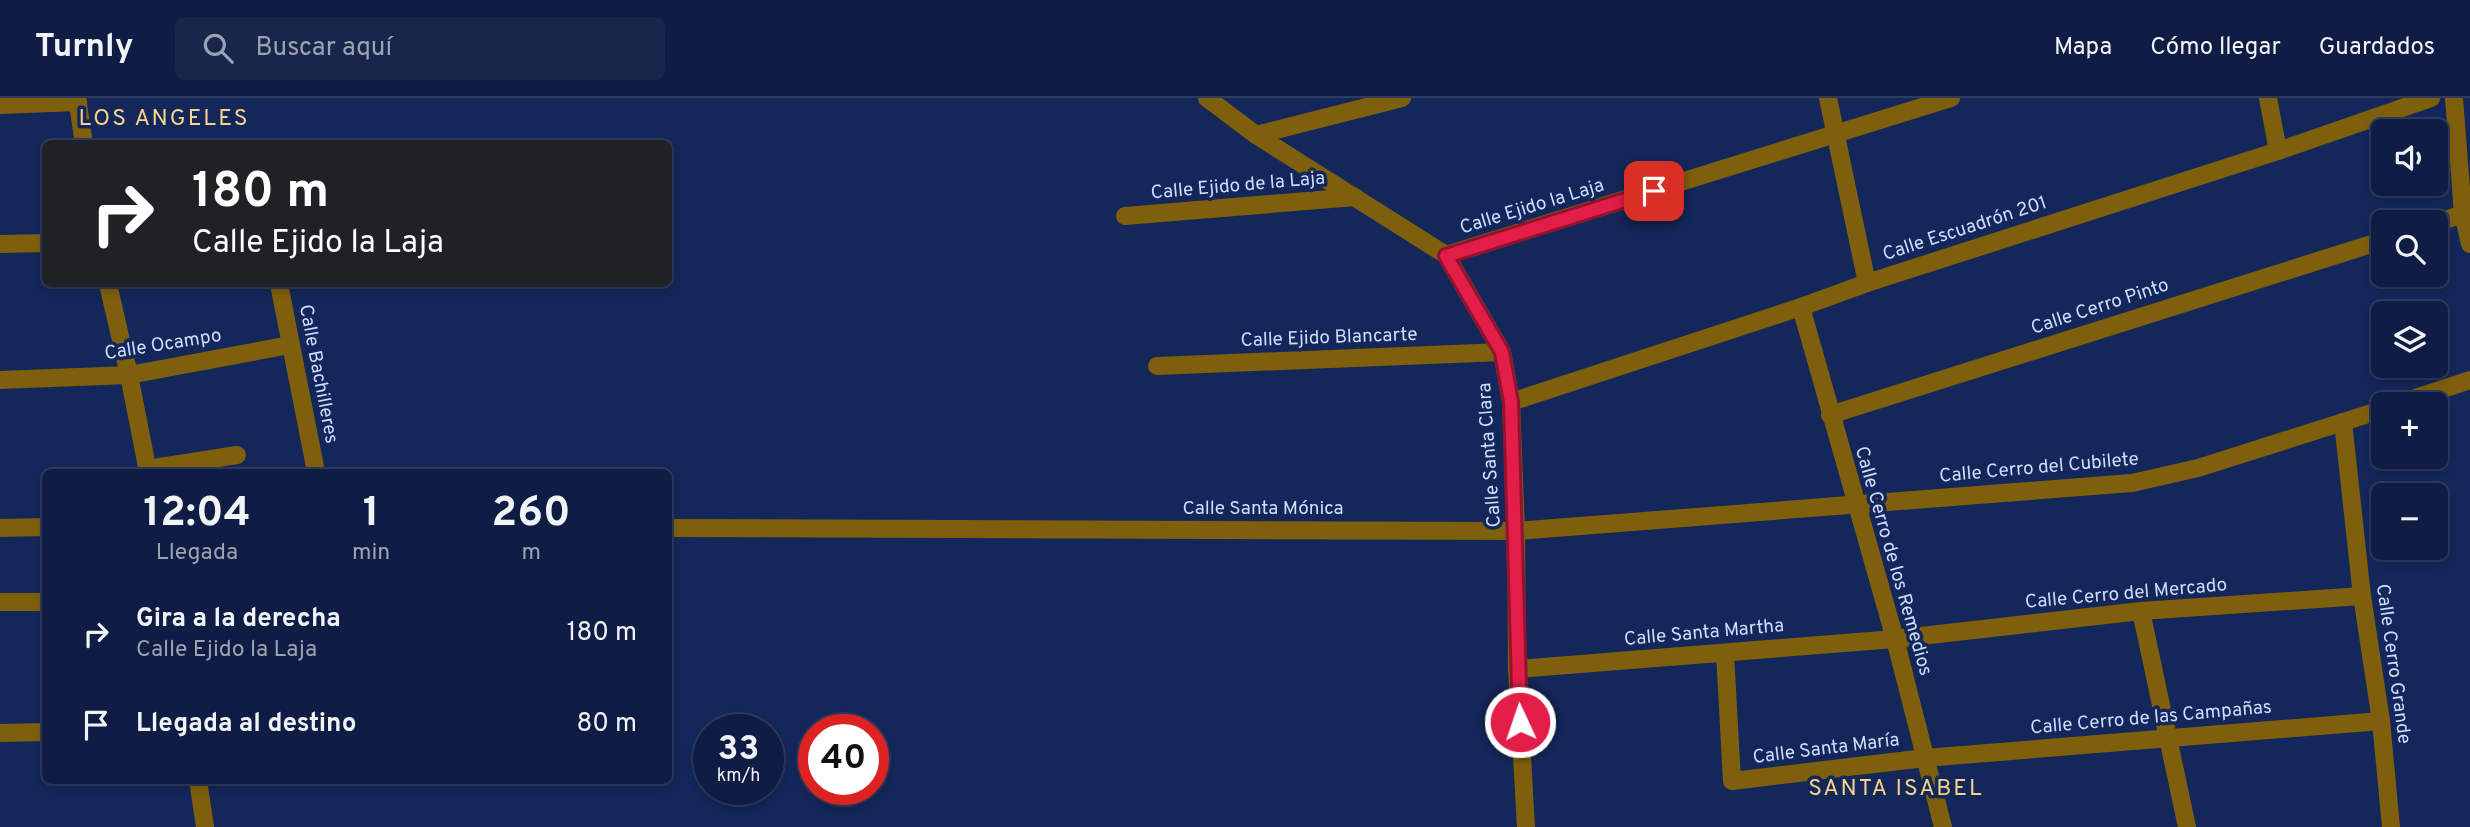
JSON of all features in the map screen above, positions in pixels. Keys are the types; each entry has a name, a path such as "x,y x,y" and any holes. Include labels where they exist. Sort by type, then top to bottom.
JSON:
{"street":[{"name":"Calle Santa Clara","path":"1207,98 1256,135 1446,256 1502,352 1511,402 1516,531 1517,669 1526,827"},
{"path":"1256,135 1402,98"},
{"path":"1828,98 1867,283"},
{"name":"Calle Ejido la Laja","path":"1446,256 1951,98"},
{"path":"2268,98 2278,150"},
{"name":"Calle Escuadrón 201","path":"1511,402 2431,98"},
{"path":"2454,98 2465,146 2463,214 2470,244"},
{"path":"0,105 78,100 83,140"},
{"name":"Calle Ejido de la Laja","path":"1125,216 1355,197"},
{"path":"2448,219 2463,214"},
{"path":"0,244 42,243"},
{"name":"Calle Cerro Pinto","path":"1830,415 2371,244"},
{"path":"109,287 130,375 148,469"},
{"name":"Calle Bachilleres","path":"280,287 315,469"},
{"name":"Calle Cerro de los Remedios","path":"1801,307 1895,639 1943,827"},
{"name":"Calle Ocampo","path":"0,380 130,375 290,345"},
{"name":"Calle Ejido Blancarte","path":"1157,366 1502,352"},
{"path":"2434,392 2470,380"},
{"name":"Calle Cerro del Cubilete","path":"1857,505 2132,484 2198,468 2371,413"},
{"name":"Calle Cerro Grande","path":"2343,422 2362,596 2381,721 2391,827"},
{"path":"159,469 237,455"},
{"name":"Calle Santa Mónica","path":"672,528 1516,531 1857,505"},
{"path":"0,528 42,527"},
{"name":"Calle Cerro del Mercado","path":"1895,639 2141,611 2362,596"},
{"path":"0,602 42,602"},
{"path":"2141,611 2187,827"},
{"name":"Calle Santa Martha","path":"1517,669 1895,639"},
{"name":"Calle Santa María","path":"1725,653 1732,781 1925,758"},
{"name":"Calle Cerro de las Campañas","path":"1925,758 2381,721"},
{"path":"0,733 42,732"},
{"path":"199,784 205,827"}],"district":[{"name":"LOS ANGELES","path":"164,119"},
{"name":"SANTA ISABEL","path":"1896,789"}],"route":[{"path":"1520,722 1511,402 1502,352 1446,256 1654,191"}]}
